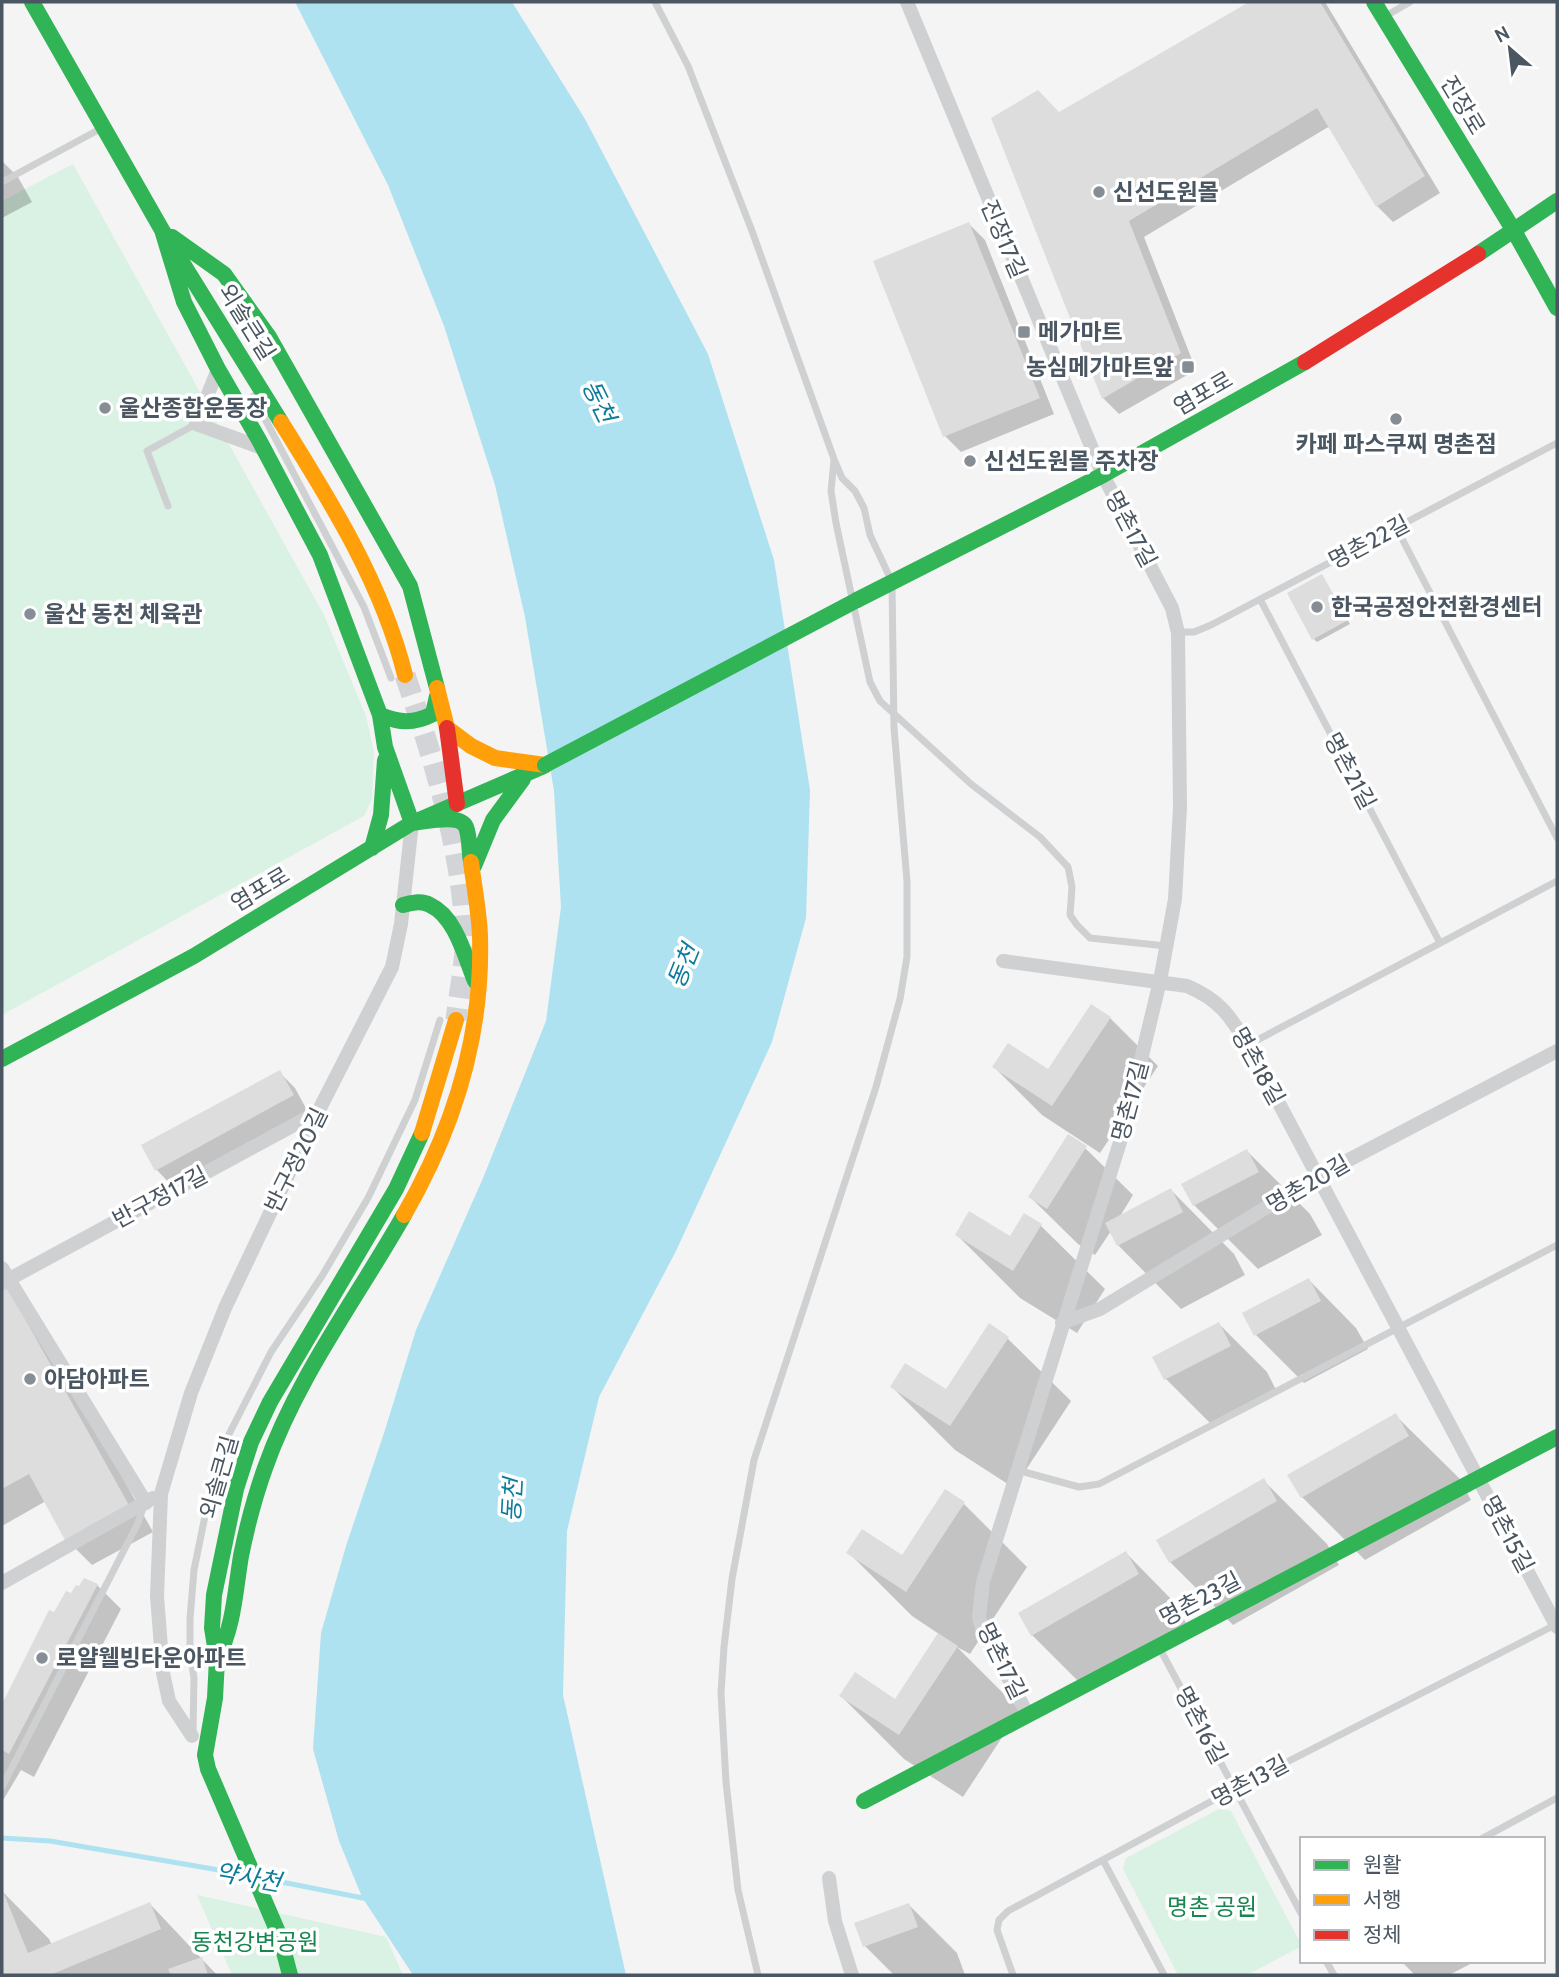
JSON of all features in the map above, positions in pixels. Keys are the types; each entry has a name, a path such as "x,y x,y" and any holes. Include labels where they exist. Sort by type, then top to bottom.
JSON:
{"main road":[{"name":"외솔큰길","path":"32,2 162,230 336,510 366,570 397,643 398,676"},
{"name":"진장로","path":"1374,2 1514,231 1557,308"},
{"name":"염포로","path":"2,1059 194,956 412,823 545,765 857,600 1103,475 1338,341 1514,231 1557,201"},
{"path":"162,230 184,302 320,555 380,715 385,747 412,823 454,819 461,821 466,827 479,923 478,986 472,1040 460,1093 439,1148 410,1203 305,1382 278,1434 255,1496 241,1558 232,1626 217,1659"},
{"path":"162,230 224,274 269,337 410,586 447,729 457,804"},
{"path":"380,715 404,724 419,722 433,713 438,696"},
{"path":"447,729 471,746 495,758 545,765"},
{"path":"372,848 381,815 385,747"},
{"path":"471,875 484,836 505,801 529,771"},
{"path":"403,905 414,900 425,901 442,912 478,986"},
{"name":"외솔큰길","path":"206,1762 215,1698 217,1659 212,1628 214,1595 236,1489 251,1442 270,1402 396,1189 420,1139 437,1089 448,1020"},
{"name":"명촌23길","path":"864,1801 1557,1437"},
{"path":"206,1762 280,1937 290,1975"}],"street":[{"name":"진장17길","path":"907,2 1103,475"},
{"path":"218,369 196,424 265,449"},
{"name":"명촌17길","path":"1028,1715 983,1631 979,1617 983,1582 1125,1126 1160,981 1175,899 1180,807 1178,632 1172,608 1103,475"},
{"name":"반구정20길","path":"192,1737 169,1701 163,1673 158,1596 161,1494 191,1393 226,1308 318,1112 392,967 403,905 412,823"},
{"name":"명촌18길","path":"1003,961 1187,986 1207,994 1223,1007 1248,1045 1479,1478"},
{"name":"명촌20길","path":"1062,1323 1100,1310 1318,1177 1557,1051"},
{"name":"반구정17길","path":"4,1277 318,1112"},
{"path":"4,1277 146,1503"},
{"name":"명촌15길","path":"1479,1478 1557,1625"},
{"path":"2,1583 161,1494"},
{"path":"829,1878 835,1921 852,1975"}],"lane":[{"path":"655,2 688,66 834,459 842,478 855,491 864,508 870,535 892,582 893,713 907,881 907,957 900,999 872,1101 754,1460 732,1579 724,1647 722,1693 730,1834 738,1889 758,1975"},
{"path":"1384,17 1410,2"},
{"path":"2,181 104,127"},
{"path":"162,230 242,376"},
{"path":"249,388 398,676"},
{"path":"168,506 146,452 196,424"},
{"name":"명촌22길","path":"1178,632 1195,632 1557,443"},
{"path":"834,459 831,491 836,523 870,682 880,701 971,785 1012,813 1040,837 1068,867 1072,887 1070,915 1090,938 1167,946"},
{"path":"1396,527 1557,838"},
{"name":"명촌21길","path":"1260,599 1440,943"},
{"path":"1248,1045 1557,881"},
{"path":"206,1762 192,1737 194,1678 190,1652 190,1619 194,1570 225,1441 271,1352 368,1198 415,1100 448,1020"},
{"path":"1016,1470 1079,1487 1099,1483 1557,1245"},
{"path":"2,1787 146,1503"},
{"name":"명촌13길","path":"1013,1975 997,1930 999,1920 1008,1910 1234,1789 1557,1625"},
{"name":"명촌16길","path":"1159,1646 1300,1911"},
{"path":"1485,1837 1557,1798"},
{"path":"1103,1860 1164,1975"}],"green space":[{"name":"울산종합운동장","path":"73,164 324,615 366,716 374,752 372,799 364,816 2,1015 2,201"},
{"name":"명촌 공원","path":"1219,1809 1231,1811 1300,1942 1300,1947 1247,1975 1178,1975 1123,1869 1126,1858"},
{"name":"동천강변공원","path":"197,1895 386,1937 403,1975 232,1975"}],"water":[{"name":"동천","path":"295,2 512,2 585,119 708,354 774,560 810,790 806,918 772,1042 676,1251 599,1397 567,1531 563,1695 626,1975 413,1975 362,1897 339,1841 313,1749 321,1633 346,1546 416,1330 483,1178 546,1021 561,907 554,791 525,617 495,485 444,326 388,185"}],"building":[{"name":"신선도원몰","path":"1249,2 1320,2 1425,176 1376,207 1317,108 1129,221 1181,353 1102,399 991,118 1038,90 1059,112"},
{"path":"969,222 1040,398 943,437 873,261"},
{"name":"한국공정안전환경센터","path":"1322,574 1348,620 1312,640 1287,593"},
{"path":"1091,1004 1111,1017 1052,1106 992,1067 1008,1043 1048,1069"},
{"path":"280,1070 294,1095 155,1171 141,1145"},
{"path":"1068,1134 1087,1146 1047,1209 1028,1197"},
{"path":"1247,1149 1259,1172 1193,1206 1181,1184"},
{"path":"1171,1188 1183,1212 1117,1246 1105,1223"},
{"path":"969,1211 1010,1236 1024,1213 1042,1224 1013,1271 955,1235"},
{"path":"1309,1278 1321,1301 1254,1336 1242,1313"},
{"name":"아담아파트","path":"5,1283 130,1507 66,1542 29,1474 2,1489 2,1285"},
{"path":"1219,1322 1231,1346 1164,1380 1152,1357"},
{"path":"989,1323 1009,1337 950,1426 890,1387 905,1363 946,1389"},
{"path":"1396,1413 1409,1436 1301,1498 1287,1475"},
{"path":"1264,1478 1277,1501 1169,1563 1156,1540"},
{"path":"945,1489 965,1502 906,1592 846,1553 862,1529 902,1555"},
{"path":"1126,1551 1139,1574 1031,1636 1018,1613"},
{"name":"로얄웰빙타운아파트","path":"84,1578 98,1584 9,1754 2,1750 2,1704 49,1610 54,1612 66,1591 71,1593"},
{"path":"938,1633 958,1646 899,1735 839,1696 855,1672 895,1699"},
{"path":"2,1889 28,1953 150,1902 161,1929 50,1975 2,1975"},
{"path":"909,1903 918,1927 863,1947 854,1923"},
{"path":"202,1957 208,1975 171,1975 168,1969"}],"waterway":[{"name":"약사천","path":"2,1838 50,1841 248,1875"},
{"name":"약사천","path":"261,1878 368,1899"}],"tunnel":[{"path":"405,675 444,800 462,897 464,963 456,1020"}],"traffic: fast":[{"path":"32,2 162,230 281,422"},
{"path":"1374,2 1514,231 1557,308"},
{"path":"1478,254 1557,201"},
{"path":"162,230 184,302 320,555 380,715 385,747 412,823 450,819 462,823 467,831 471,862"},
{"path":"172,237 224,274 269,337 410,586 437,688"},
{"path":"857,600 1103,475 1305,362"},
{"path":"545,765 857,600"},
{"path":"380,715 400,721 419,720 433,714 437,696"},
{"path":"372,848 381,815 385,760"},
{"path":"2,1059 194,956 412,823 544,766"},
{"path":"474,866 493,820 523,779"},
{"path":"403,905 427,903 447,919 458,938 475,981"},
{"path":"290,1975 280,1937 208,1769 205,1755 215,1698 217,1659 212,1628 214,1595 236,1489 251,1442 270,1402 396,1189 422,1133"},
{"path":"217,1659 230,1621 251,1511 278,1434 329,1338 404,1215"},
{"path":"864,1801 1557,1437"}],"traffic: slow":[{"path":"281,422 336,513 369,576 383,608 405,675"},
{"path":"437,688 447,728 471,746 495,758 545,765"},
{"path":"404,1215 437,1149 462,1081 470,1045 480,973 478,908 471,862"},
{"path":"422,1133 456,1020"}],"traffic: jam":[{"path":"1305,362 1478,254"},
{"path":"447,728 457,804"}],"place":[{"name":"신선도원몰","path":"1099,192"},
{"name":"메가마트","path":"1024,332"},
{"name":"농심메가마트앞","path":"1188,367"},
{"name":"울산종합운동장","path":"105,408"},
{"name":"카페 파스쿠찌 명촌점","path":"1396,419"},
{"name":"신선도원몰 주차장","path":"970,461"},
{"name":"한국공정안전환경센터","path":"1317,607"},
{"name":"울산 동천 체육관","path":"30,614"},
{"name":"아담아파트","path":"30,1379"},
{"name":"로얄웰빙타운아파트","path":"42,1658"}]}
